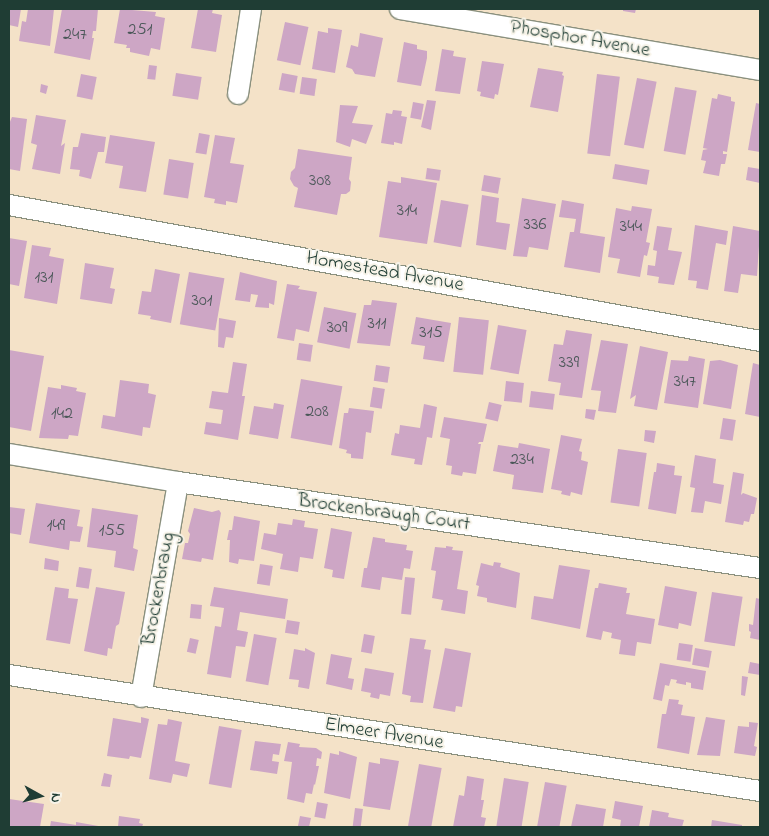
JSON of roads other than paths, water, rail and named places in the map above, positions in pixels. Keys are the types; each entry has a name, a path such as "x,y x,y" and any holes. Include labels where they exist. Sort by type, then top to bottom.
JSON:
{"street":[{"path":"238,94 251,9"},
{"name":"Phosphor Avenue","path":"400,9 760,70"},
{"name":"Homestead Avenue","path":"9,205 760,341"},
{"name":"Brockenbraugh Court","path":"9,454 178,482 760,568"},
{"name":"Brockenbraug","path":"141,697 178,482"},
{"name":"Elmeer Avenue","path":"9,675 141,697 760,791"}]}
